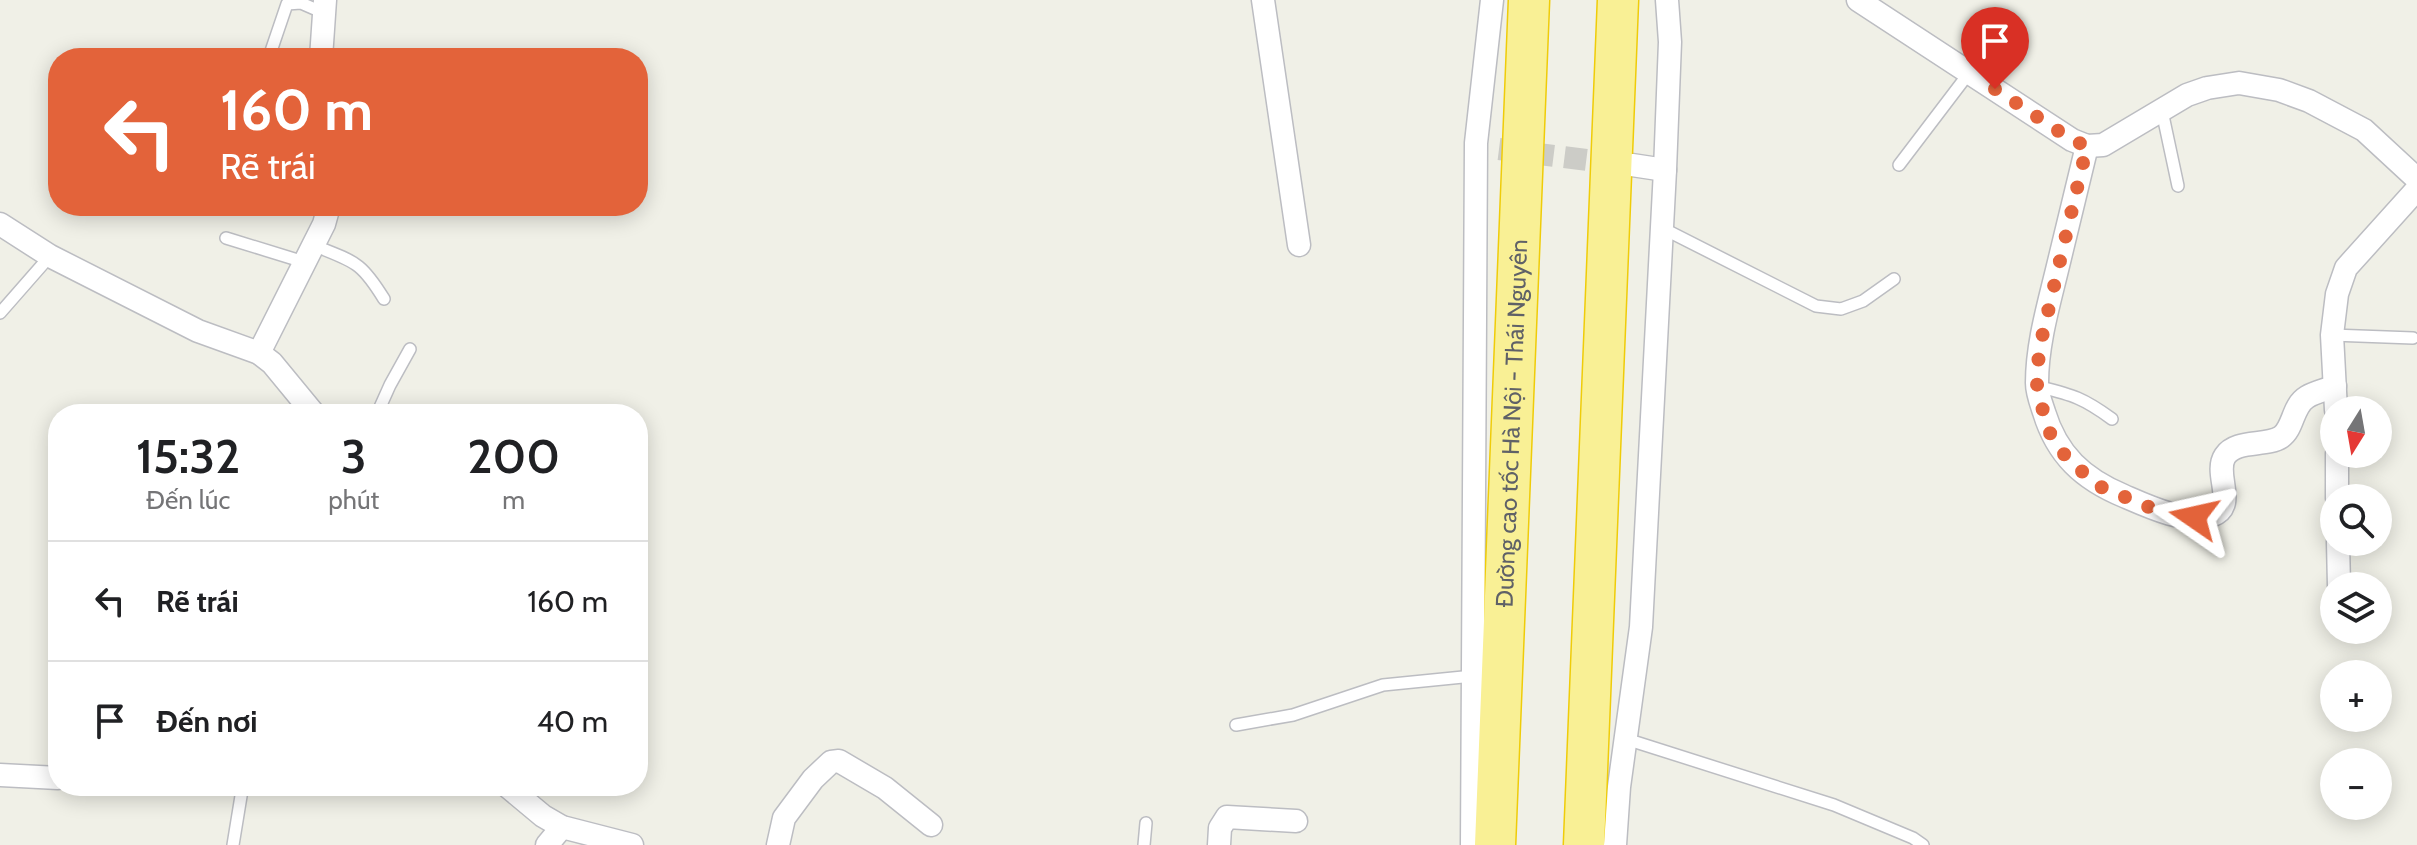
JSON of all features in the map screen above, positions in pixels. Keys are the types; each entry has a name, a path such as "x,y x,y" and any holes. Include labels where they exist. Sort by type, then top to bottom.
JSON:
{"highway":[{"name":"Đường cao tốc Hà Nội - Thái Nguyên","path":"1494,845 1529,0"},
{"path":"1584,845 1618,0"}],"street":[{"path":"1263,0 1299,245"},
{"path":"1472,845 1476,143 1492,0"},
{"path":"1615,845 1641,627 1665,170 1670,42 1667,0"},
{"path":"1858,0 2072,140 2087,146 2103,145 2187,95 2239,83 2279,90 2309,101 2364,130 2417,179"},
{"path":"322,48 325,7"},
{"path":"1476,143 1499,149"},
{"path":"2087,146 2039,350 2037,386 2050,433 2068,460 2101,487 2156,510 2194,517 2211,516 2222,509 2224,503 2223,462 2226,455 2239,447 2279,438 2288,428 2301,402 2335,386"},
{"path":"1632,165 1665,170"},
{"path":"2335,396 2332,335 2337,294 2346,268 2417,189"},
{"path":"259,353 326,216"},
{"path":"0,224 50,256 198,331 259,353 272,363 306,404"},
{"path":"778,845 784,818 813,779 831,762 839,761 885,788 931,825"},
{"path":"0,775 48,777"},
{"path":"519,796 562,827 632,845"},
{"path":"1219,845 1220,828 1227,817 1296,821"},
{"path":"547,845 562,827"}],"lane":[{"path":"272,48 287,4 325,7"},
{"path":"1899,165 1969,73"},
{"path":"2162,111 2178,186"},
{"path":"1662,228 1816,306 1841,309 1863,301 1894,279"},
{"path":"226,238 358,264 370,276 384,299"},
{"path":"0,313 50,256"},
{"path":"2332,335 2413,338"},
{"path":"381,404 410,349"},
{"path":"2037,386 2076,396 2112,419"},
{"path":"1236,725 1293,715 1383,685 1473,676"},
{"path":"1626,739 1834,805 1923,845"},
{"path":"233,845 241,796"},
{"path":"1144,845 1146,823"}],"tunnel":[{"path":"1499,149 1619,164"}],"route":[{"path":"1995,89 2072,140 2087,146 2039,350 2037,386 2050,433 2068,460 2101,487 2156,510 2194,517"}]}
